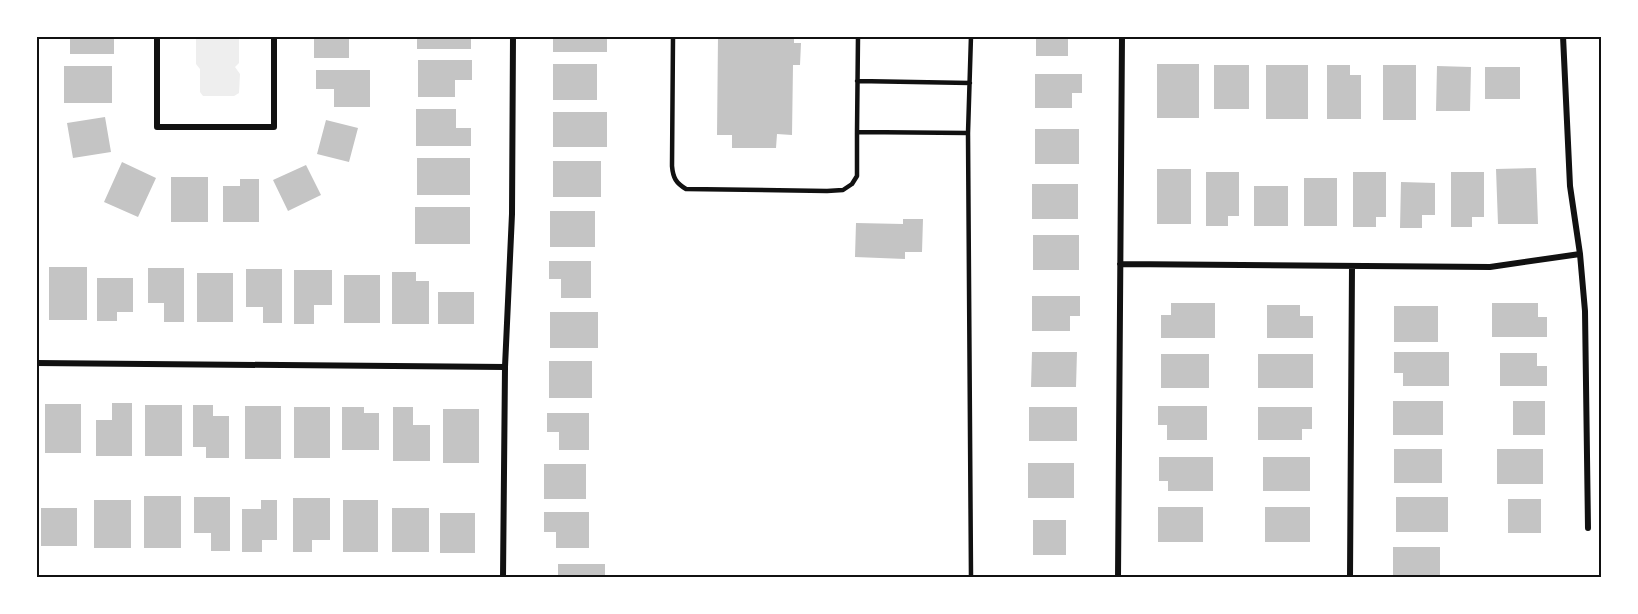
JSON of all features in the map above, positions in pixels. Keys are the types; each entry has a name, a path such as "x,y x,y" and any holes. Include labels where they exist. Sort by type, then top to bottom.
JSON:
{"street":[{"path":"157,36 157,128 274,128 274,36"},
{"path":"503,578 505,367 512,214 513,36"},
{"path":"1118,578 1122,36"},
{"path":"1563,36 1570,186 1580,254 1585,311 1588,528"},
{"path":"1120,264 1490,267 1580,254"},
{"path":"1350,578 1352,266"},
{"path":"36,363 505,367"}],"lane":[{"path":"673,36 672,166 673,177 678,184 686,189 827,191 843,190 857,176 858,36"},
{"path":"971,36 968,133 971,578"},
{"path":"857,81 970,83"},
{"path":"857,132 968,133"}],"shaded area":[{"path":"196,36 239,36 239,63 235,67 240,74 239,93 234,96 203,96 200,92 200,69 196,64"}],"building":[{"path":"70,36 114,36 114,54 70,54"},
{"path":"323,36 349,36 349,58 314,58 314,38 323,38"},
{"path":"417,36 471,36 471,49 417,49"},
{"path":"553,36 607,36 607,52 553,52"},
{"path":"718,36 794,36 794,43 801,43 800,65 793,65 792,135 777,134 776,148 732,148 732,135 717,135"},
{"path":"1036,36 1068,36 1068,56 1036,56"},
{"path":"418,60 472,60 472,80 455,80 455,97 418,97"},
{"path":"553,64 597,64 597,100 553,100"},
{"path":"1157,64 1199,64 1199,118 1157,118"},
{"path":"1214,65 1249,65 1249,109 1214,109"},
{"path":"1266,65 1308,65 1308,119 1266,119"},
{"path":"1327,65 1350,65 1350,75 1361,75 1361,119 1327,119"},
{"path":"1383,65 1416,65 1416,120 1383,120"},
{"path":"64,66 112,66 112,103 64,103"},
{"path":"1437,66 1471,67 1470,111 1436,111"},
{"path":"1485,67 1520,67 1520,99 1485,99"},
{"path":"316,70 370,70 370,107 334,107 334,89 316,89"},
{"path":"1035,74 1082,74 1082,93 1072,93 1072,108 1035,108"},
{"path":"416,109 456,109 456,128 471,128 471,146 416,146"},
{"path":"553,112 607,112 607,147 553,147"},
{"path":"105,117 111,152 73,158 67,123"},
{"path":"326,120 358,128 349,162 317,154"},
{"path":"1035,129 1079,129 1079,164 1035,164"},
{"path":"417,158 470,158 470,195 417,195"},
{"path":"553,161 601,161 601,197 553,197"},
{"path":"122,162 156,178 138,217 104,202"},
{"path":"306,165 321,195 288,211 273,180"},
{"path":"1536,168 1538,224 1498,224 1496,169"},
{"path":"1157,169 1191,169 1191,224 1157,224"},
{"path":"1206,172 1239,172 1239,216 1228,216 1228,226 1206,226"},
{"path":"1353,172 1386,172 1386,217 1376,217 1376,227 1353,227"},
{"path":"1451,172 1484,172 1484,217 1472,217 1472,227 1451,227"},
{"path":"171,177 208,177 208,222 171,222"},
{"path":"1304,178 1337,178 1337,226 1304,226"},
{"path":"240,179 259,179 259,222 223,222 223,186 240,186"},
{"path":"1401,182 1435,183 1435,215 1422,215 1422,228 1400,228"},
{"path":"1032,184 1078,184 1078,219 1032,219"},
{"path":"1254,186 1288,186 1288,226 1254,226"},
{"path":"415,207 470,207 470,244 415,244"},
{"path":"550,211 595,211 595,247 550,247"},
{"path":"903,219 923,219 922,252 905,252 905,259 855,257 856,223 903,224"},
{"path":"1033,235 1079,235 1079,270 1033,270"},
{"path":"549,261 591,261 591,298 561,298 561,279 549,279"},
{"path":"49,267 87,267 87,320 49,320"},
{"path":"148,268 184,268 184,322 164,322 164,303 148,303"},
{"path":"246,269 282,269 282,323 263,323 263,307 246,307"},
{"path":"294,270 332,270 332,305 314,305 314,324 294,324"},
{"path":"392,272 416,272 416,281 429,281 429,324 392,324"},
{"path":"197,273 233,273 233,322 197,322"},
{"path":"344,275 380,275 380,323 344,323"},
{"path":"97,278 133,278 133,312 117,312 117,321 97,321"},
{"path":"438,292 474,292 474,324 438,324"},
{"path":"1032,296 1080,296 1080,316 1070,316 1070,331 1032,331"},
{"path":"1171,303 1215,303 1215,338 1161,338 1161,315 1171,315"},
{"path":"1492,303 1538,303 1538,317 1547,317 1547,337 1492,337"},
{"path":"1267,305 1300,305 1300,316 1313,316 1313,338 1267,338"},
{"path":"1394,306 1438,306 1438,342 1394,342"},
{"path":"550,312 598,312 598,348 550,348"},
{"path":"1032,352 1077,352 1076,387 1031,387"},
{"path":"1394,352 1449,352 1449,386 1403,386 1403,373 1394,373"},
{"path":"1500,353 1537,353 1537,366 1547,366 1547,386 1500,386"},
{"path":"1161,354 1209,354 1209,388 1161,388"},
{"path":"1258,354 1313,354 1313,388 1258,388"},
{"path":"549,361 592,361 592,398 549,398"},
{"path":"1393,401 1443,401 1443,435 1393,435"},
{"path":"1513,401 1545,401 1545,435 1513,435"},
{"path":"112,403 132,403 132,456 96,456 96,420 112,420"},
{"path":"45,404 81,404 81,453 45,453"},
{"path":"145,405 182,405 182,456 145,456"},
{"path":"193,405 213,405 213,416 229,416 229,458 206,458 206,447 193,447"},
{"path":"245,406 281,406 281,459 245,459"},
{"path":"1158,406 1207,406 1207,440 1167,440 1167,425 1158,425"},
{"path":"294,407 330,407 330,458 294,458"},
{"path":"342,407 364,407 364,413 379,413 379,450 342,450"},
{"path":"393,407 413,407 413,425 430,425 430,461 393,461"},
{"path":"1029,407 1077,407 1077,441 1029,441"},
{"path":"1258,407 1312,407 1312,429 1302,429 1302,440 1258,440"},
{"path":"443,409 479,409 479,463 443,463"},
{"path":"547,413 589,413 589,450 559,450 559,432 547,432"},
{"path":"1394,449 1442,449 1442,483 1394,483"},
{"path":"1497,449 1543,449 1543,484 1497,484"},
{"path":"1159,457 1213,457 1213,491 1168,491 1168,481 1159,481"},
{"path":"1263,457 1310,457 1310,491 1263,491"},
{"path":"1028,463 1074,463 1074,498 1028,498"},
{"path":"544,464 586,464 586,499 544,499"},
{"path":"144,496 181,496 181,548 144,548"},
{"path":"194,497 230,497 230,551 211,551 211,533 194,533"},
{"path":"1396,497 1448,497 1448,532 1396,532"},
{"path":"293,498 330,498 330,540 312,540 312,552 293,552"},
{"path":"1508,499 1541,499 1541,533 1508,533"},
{"path":"94,500 131,500 131,548 94,548"},
{"path":"261,500 277,500 277,540 262,540 262,552 242,552 242,509 261,509"},
{"path":"343,500 378,500 378,552 343,552"},
{"path":"1158,507 1203,507 1203,542 1158,542"},
{"path":"1265,507 1310,507 1310,542 1265,542"},
{"path":"41,508 77,508 77,546 41,546"},
{"path":"392,508 429,508 429,552 392,552"},
{"path":"544,512 589,512 589,548 556,548 556,532 544,532"},
{"path":"440,513 475,513 475,553 440,553"},
{"path":"1033,520 1066,520 1066,555 1033,555"},
{"path":"1393,547 1440,547 1440,578 1393,578"},
{"path":"558,564 605,564 605,578 558,578"}]}
